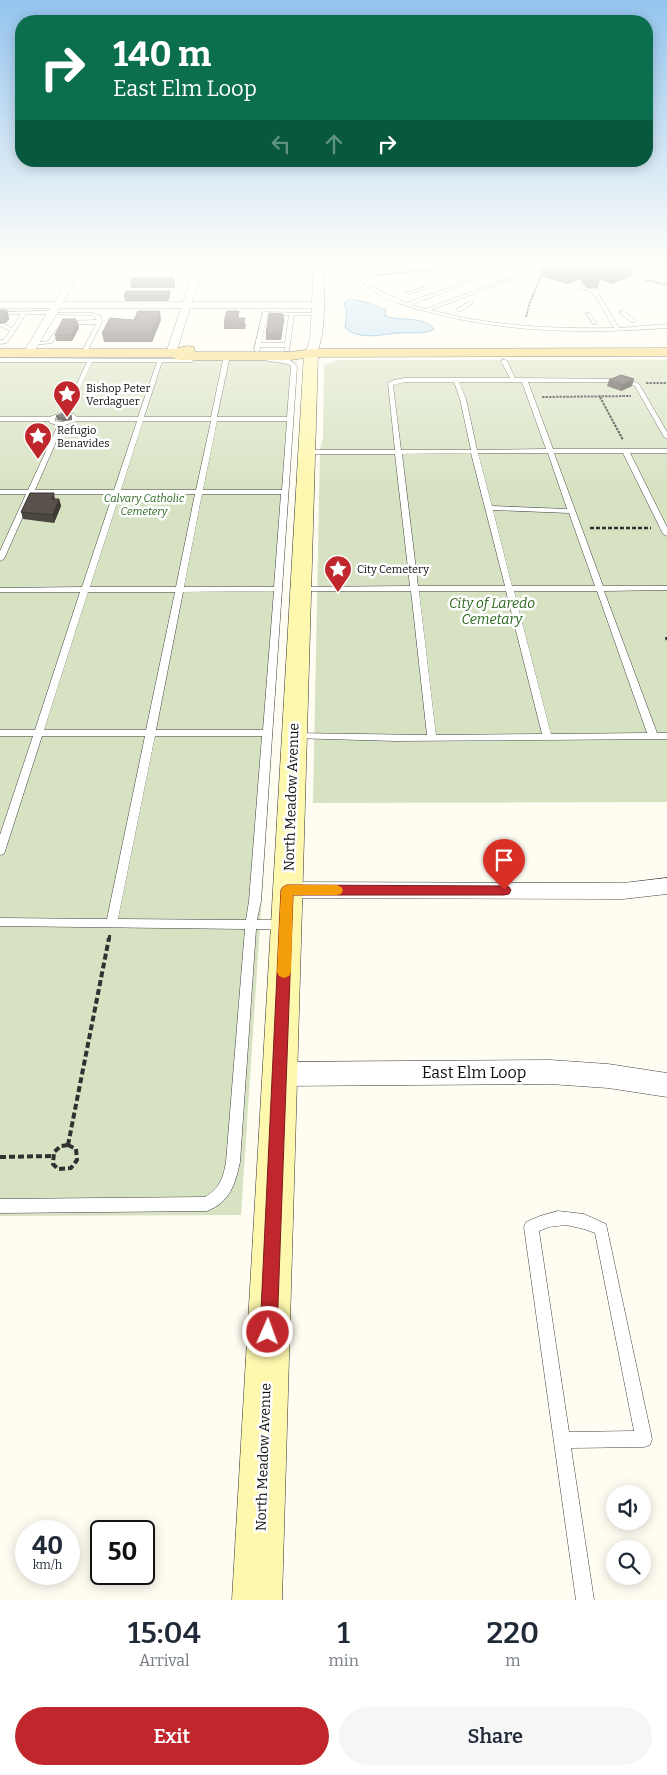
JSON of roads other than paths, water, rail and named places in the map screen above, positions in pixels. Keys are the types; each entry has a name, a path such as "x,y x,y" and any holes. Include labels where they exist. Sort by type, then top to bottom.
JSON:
{"main road":[{"path":"165,357 182,350 258,344 295,350 667,352"},
{"path":"0,353 31,348 87,357 291,356 295,350"},
{"name":"North Meadow Avenue","path":"257,1600 287,890 281,734 289,589 306,452 295,350"}],"street":[{"path":"31,348 35,341"},
{"path":"165,357 172,341"},
{"name":"North Meadow Avenue","path":"295,350 315,341"},
{"path":"287,890 623,891 667,886"},
{"name":"East Elm Loop","path":"280,1074 550,1072 608,1076 667,1085"}],"lane":[{"path":"31,348 51,341"},
{"path":"66,414 92,341"},
{"path":"258,344 260,341"},
{"path":"294,341 295,350"},
{"path":"0,360 87,357"},
{"path":"0,851 141,419 165,357 278,360 293,364 285,492 289,589"},
{"path":"112,924 226,360"},
{"path":"504,360 513,379"},
{"path":"432,737 390,384 392,382 513,379 618,379 631,381 637,385 667,438"},
{"path":"524,379 653,736"},
{"path":"456,380 463,399 488,508 547,736"},
{"path":"0,419 51,419 58,415 66,414 72,415 75,419"},
{"path":"51,419 52,422 61,424 70,423 75,419 290,419"},
{"path":"0,558 61,424"},
{"path":"306,452 550,451 625,447 667,450"},
{"path":"625,447 667,534"},
{"path":"0,492 285,492"},
{"path":"488,508 572,510"},
{"path":"0,590 667,588"},
{"path":"0,733 281,734 432,737 667,736"},
{"path":"0,1206 207,1204 221,1196 229,1182 233,1162 251,925 281,734"},
{"path":"0,922 286,925"},
{"path":"563,1440 644,1440 601,1229 586,1221 569,1218 547,1220 531,1228 585,1600"}],"place":[{"name":"Bishop Peter Verdaguer","path":"67,418"},
{"name":"Refugio Benavides","path":"38,460"},
{"name":"City Cemetery","path":"338,593"}],"park label":[{"name":"Calvary Catholic Cemetery","path":"144,504"},
{"name":"City of Laredo Cemetary","path":"492,612"}]}
